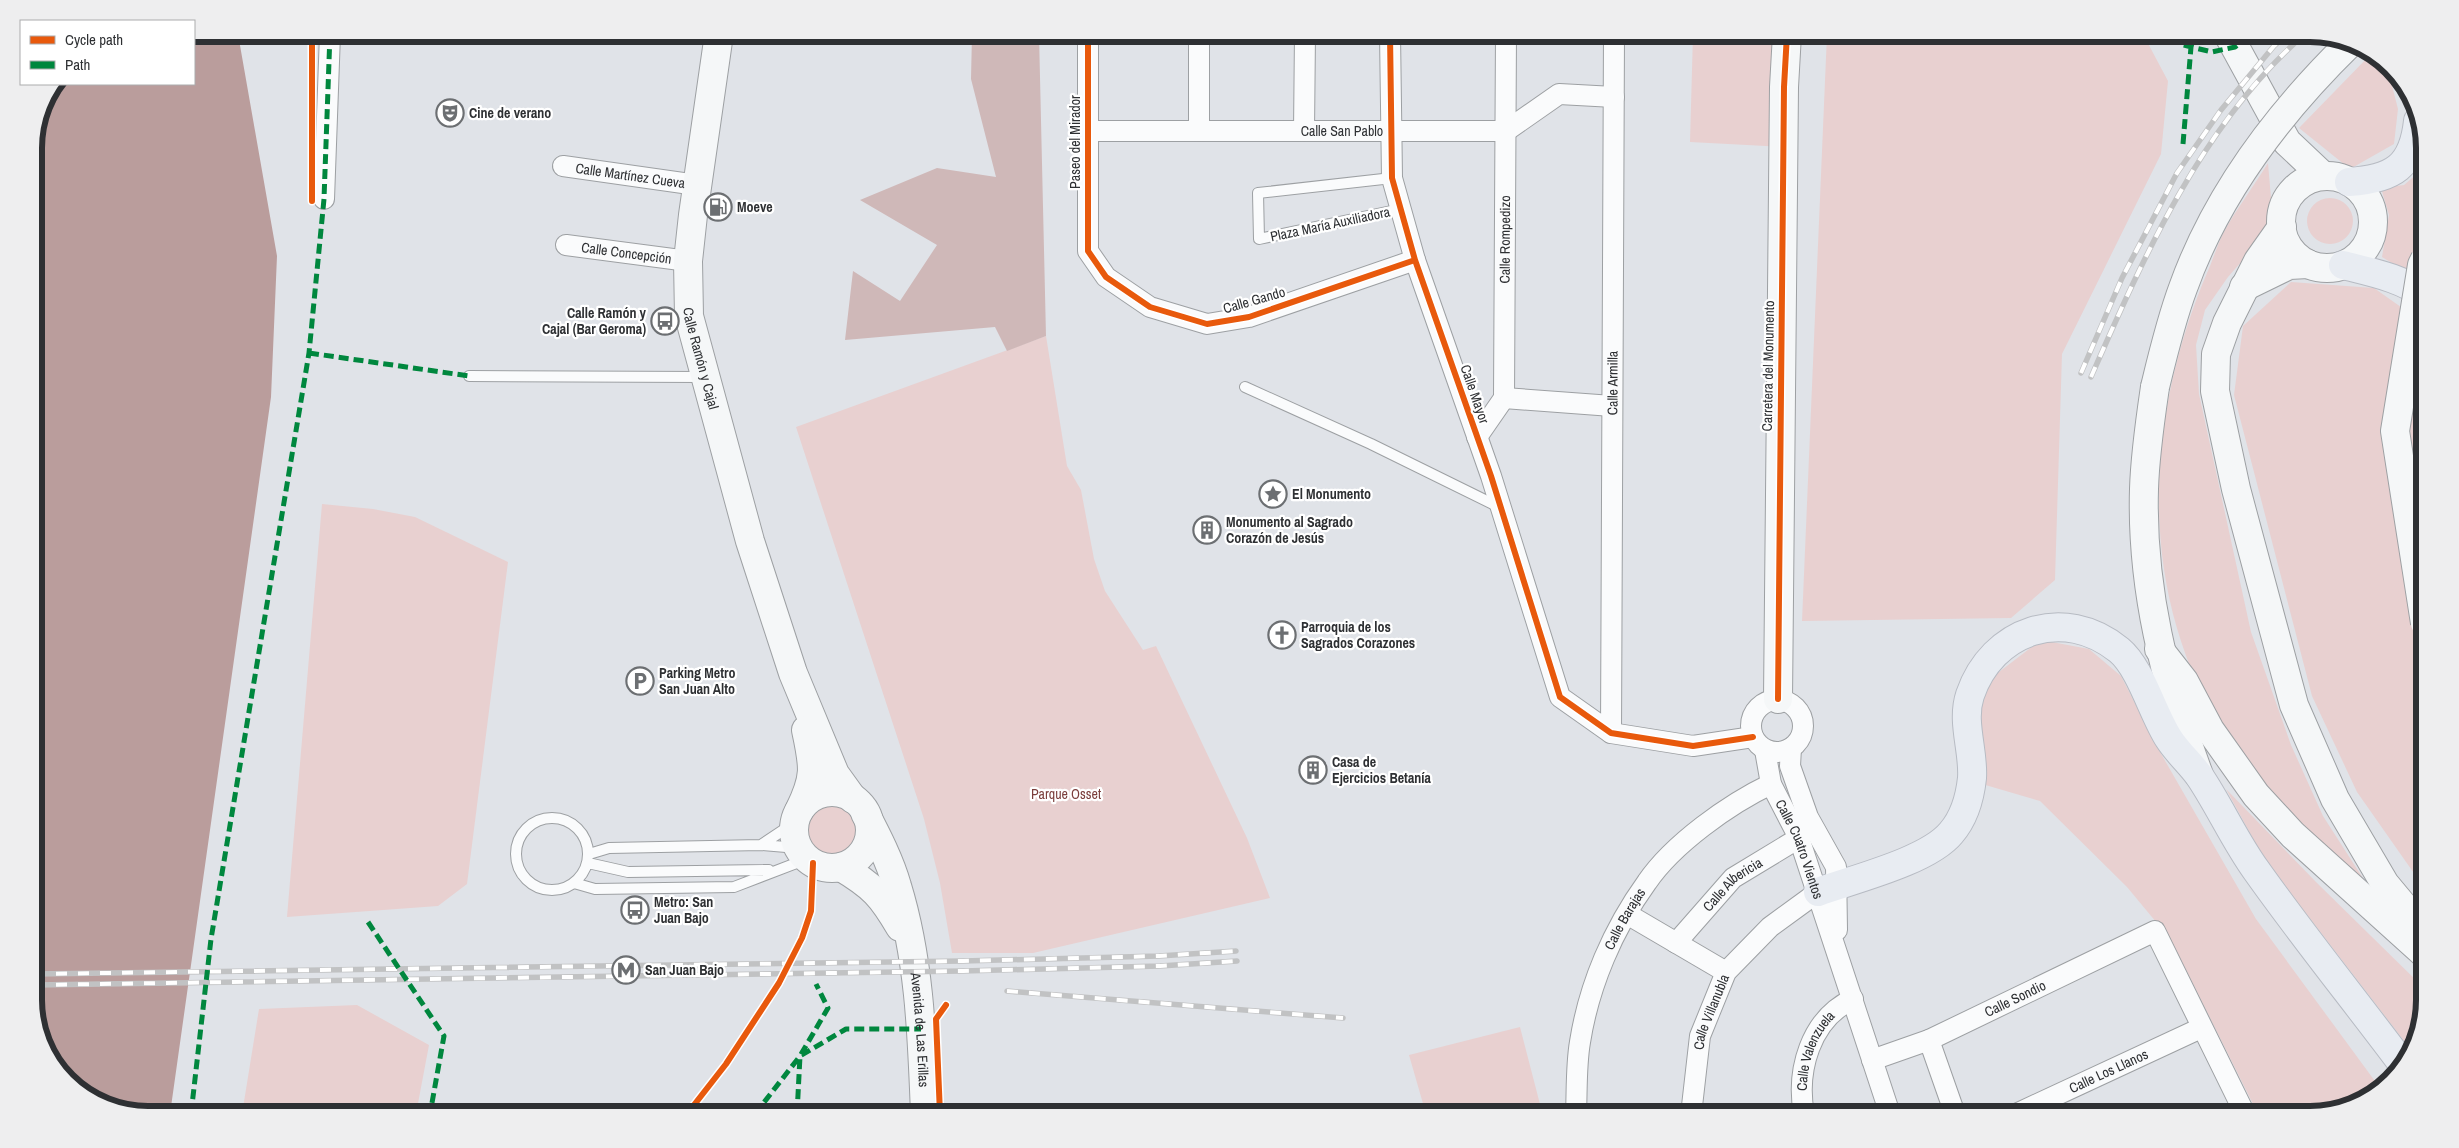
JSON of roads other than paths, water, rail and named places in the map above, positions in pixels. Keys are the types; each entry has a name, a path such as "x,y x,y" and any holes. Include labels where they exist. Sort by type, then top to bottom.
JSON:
{"highway":[{"path":"2336,179 2367,180 2394,172 2407,160 2416,142"},
{"path":"2342,266 2377,274 2416,290"},
{"path":"1827,889 1920,856 1951,834 1966,808 1972,778 1967,725 1968,698 1982,667 2004,645 2031,630 2063,627 2096,634 2121,652 2141,682 2168,739 2200,776 2254,868 2398,1058"}],"main road":[{"name":"Calle Ramón y Cajal","path":"717,42 688,261 689,316 750,541 792,673 812,759 811,787 800,836"},
{"name":"Carretera del Monumento","path":"1778,699 1784,87 1787,42"},
{"path":"2232,42 2287,142 2336,179 2363,193 2371,208 2373,226 2369,243 2358,257 2342,266 2325,268 2308,264 2289,266 2244,288"},
{"path":"2200,776 2177,715 2159,649 2144,540 2146,454 2155,387 2183,287 2204,236 2251,157 2283,113 2345,49"},
{"path":"2287,142 2287,200"},
{"path":"2308,264 2295,255 2286,242 2282,227 2282,214 2287,200 2296,189 2309,180 2336,179"},
{"path":"2282,227 2244,288 2216,354 2215,391 2236,489 2294,705 2335,799 2385,884 2416,921"},
{"path":"2416,302 2395,431 2416,565"},
{"path":"2159,649 2184,681 2210,730 2256,795 2300,842 2416,946"},
{"name":"Calle Ramón y Cajal","path":"792,673 835,774 859,806"},
{"path":"823,794 842,794 859,806 870,834 867,846 852,863 841,867 829,868 816,865 800,836 807,802 823,794"},
{"name":"Avenida de Las Erillas","path":"859,806 897,886 912,948 920,1007 925,1106"},
{"name":"Avenida de Las Erillas","path":"841,867 867,882 886,901 912,948"}],"street":[{"path":"324,199 330,42"},
{"name":"Paseo del Mirador","path":"1088,42 1088,251"},
{"path":"1199,42 1199,131"},
{"path":"1304,131 1305,42"},
{"name":"Calle Mayor","path":"1390,42 1392,178 1415,260 1502,509 1560,697 1611,733"},
{"name":"Calle Rompedizo","path":"1504,398 1506,42"},
{"name":"Calle Armilla","path":"1611,733 1614,42"},
{"path":"1506,131 1559,94 1614,97"},
{"name":"Calle San Pablo","path":"1088,131 1506,131"},
{"name":"Calle Martínez Cueva","path":"563,166 697,185"},
{"name":"Calle Concepción","path":"566,245 688,261"},
{"name":"Calle Gando","path":"1088,251 1106,277 1150,307 1207,324 1249,317 1415,260"},
{"path":"1477,437 1504,398 1612,406"},
{"path":"1611,733 1693,746 1759,743 1778,752 1791,748 1800,738 1804,725 1800,712 1791,703 1778,699 1767,701 1755,711 1750,726 1759,743"},
{"name":"Calle Cuatro Vientos","path":"1759,743 1771,784 1827,889 1837,949 1887,1106"},
{"name":"Calle Cuatro Vientos","path":"1791,748 1790,766 1808,817 1836,868 1827,889"},
{"name":"Calle Barajas","path":"1576,1106 1580,1042 1596,978 1627,914 1647,881 1689,837 1755,792 1771,784"},
{"name":"Calle Albericia","path":"1676,943 1733,878 1799,838"},
{"name":"Calle Villanubla","path":"1692,1106 1700,1036 1726,972 1770,927 1827,889"},
{"path":"1627,914 1726,972"},
{"name":"Calle Sondio","path":"1872,1060 1929,1040 2155,931 2201,1028"},
{"name":"Calle Valenzuela","path":"1802,1106 1800,1093 1804,1060 1815,1034 1838,1006 1853,999"},
{"path":"2201,1028 2241,1106"},
{"name":"Calle Los Llanos","path":"2033,1106 2201,1028"},
{"path":"1929,1040 1952,1106"}],"lane":[{"name":"Plaza María Auxiliadora","path":"1392,178 1258,193 1259,239 1401,209"},
{"path":"468,376 704,377"},
{"path":"1245,387 1371,444 1502,509"},
{"path":"586,840 588,859 583,874 574,884 564,889 541,889 522,876 518,868 515,854 518,839 530,824 545,818 567,820 574,825 586,840 609,848 761,845 800,836"},
{"path":"761,845 800,836"},
{"path":"574,884 595,889 734,887 775,870 800,836"},
{"path":"588,859 609,848"},
{"path":"588,859 628,872 775,870"}],"railway":[{"path":"2081,373 2122,278 2177,173 2221,110 2278,42"},
{"path":"2091,377 2132,285 2155,239 2206,149 2236,108 2269,69 2297,42"},
{"path":"43,974 963,961 1159,956 1236,951"},
{"path":"43,985 963,971 1160,966 1237,961"},
{"path":"1007,991 1343,1018"}],"place":[{"name":"Cine de verano","path":"450,113"},
{"name":"Moeve","path":"718,207"},
{"name":"Calle Ramón y Cajal (Bar Geroma)","path":"665,321"},
{"name":"El Monumento","path":"1273,494"},
{"name":"Monumento al Sagrado Corazón de Jesús","path":"1207,530"},
{"name":"Parroquia de los Sagrados Corazones","path":"1282,635"},
{"name":"Parking Metro San Juan Alto","path":"640,681"},
{"name":"Casa de Ejercicios Betanía","path":"1313,770"},
{"name":"Metro: San Juan Bajo","path":"635,910"},
{"name":"San Juan Bajo","path":"626,970"}],"park label":[{"name":"Parque Osset","path":"1066,794"}]}
